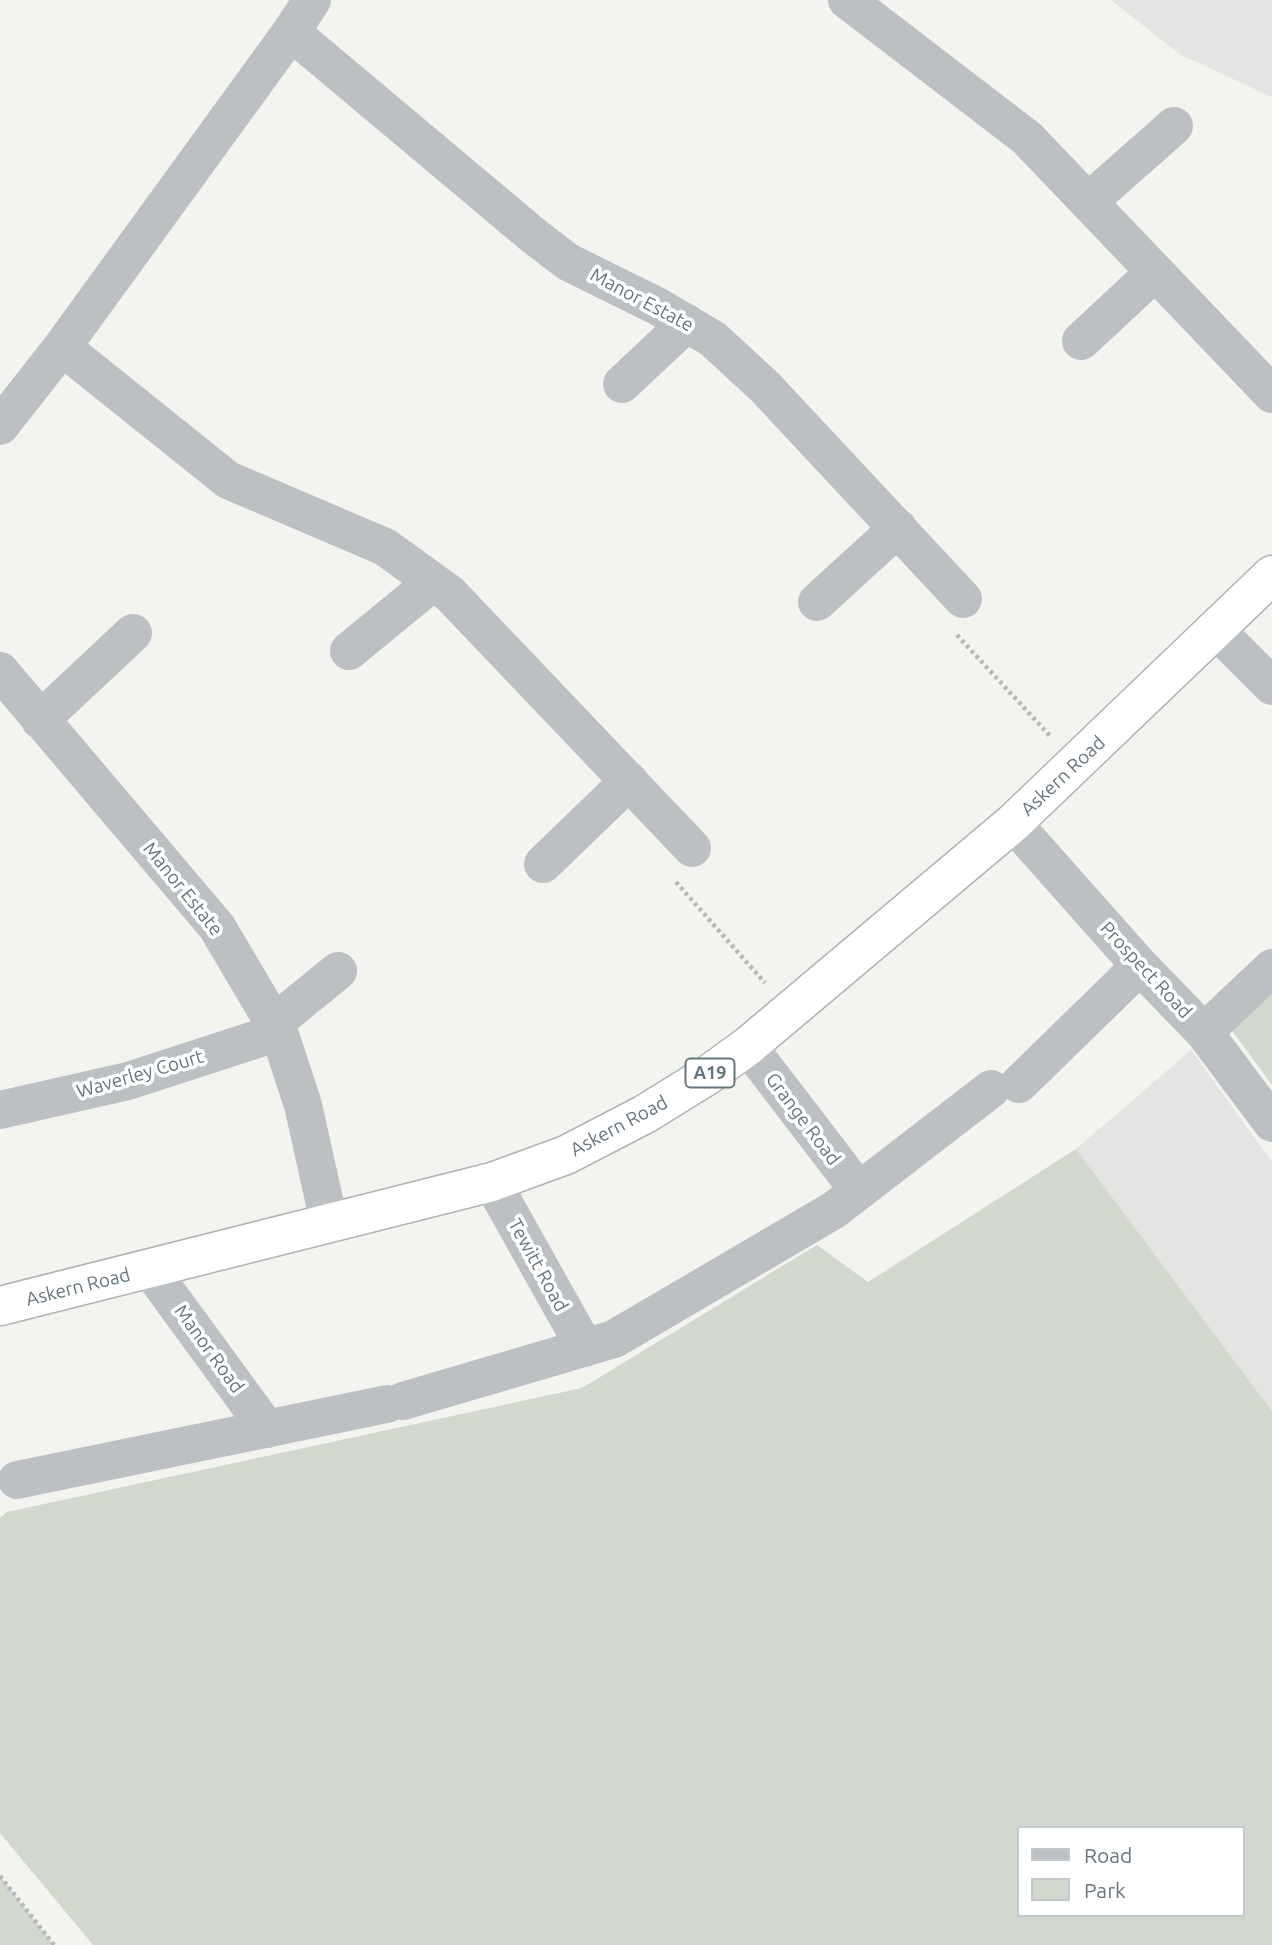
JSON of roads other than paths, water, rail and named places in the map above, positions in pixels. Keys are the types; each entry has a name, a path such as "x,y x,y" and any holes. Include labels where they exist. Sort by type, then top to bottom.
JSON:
{"highway":[{"name":"Askern Road","path":"0,1306 492,1182 566,1155 645,1114 708,1075 748,1046 1013,823 1272,575"}],"street":[{"path":"0,426 62,347 312,0"},
{"path":"847,0 1027,138 1272,394"},
{"name":"Manor Estate","path":"291,32 568,262 713,339 765,387 964,599"},
{"path":"1088,202 1174,126"},
{"path":"1081,341 1155,272"},
{"path":"622,384 687,323"},
{"path":"62,347 228,480 385,547 450,594 692,848"},
{"path":"817,602 898,528"},
{"path":"349,651 433,582"},
{"path":"1215,629 1272,686"},
{"path":"15,701 133,633"},
{"name":"Manor Estate","path":"15,701 216,927 276,1028 303,1105 329,1222"},
{"path":"542,864 629,782"},
{"name":"Prospect Road","path":"1013,823 1140,966 1204,1032 1272,1123"},
{"path":"17,1480 395,1402 614,1339 788,1239 859,1191 1005,1087 1140,966"},
{"path":"1204,1032 1272,968"},
{"path":"276,1028 338,971"},
{"name":"Waverley Court","path":"0,1110 128,1081 276,1028"},
{"name":"Grange Road","path":"748,1046 859,1191"},
{"name":"Tewitt Road","path":"492,1182 584,1348"},
{"name":"Manor Road","path":"150,1269 267,1429"}]}
